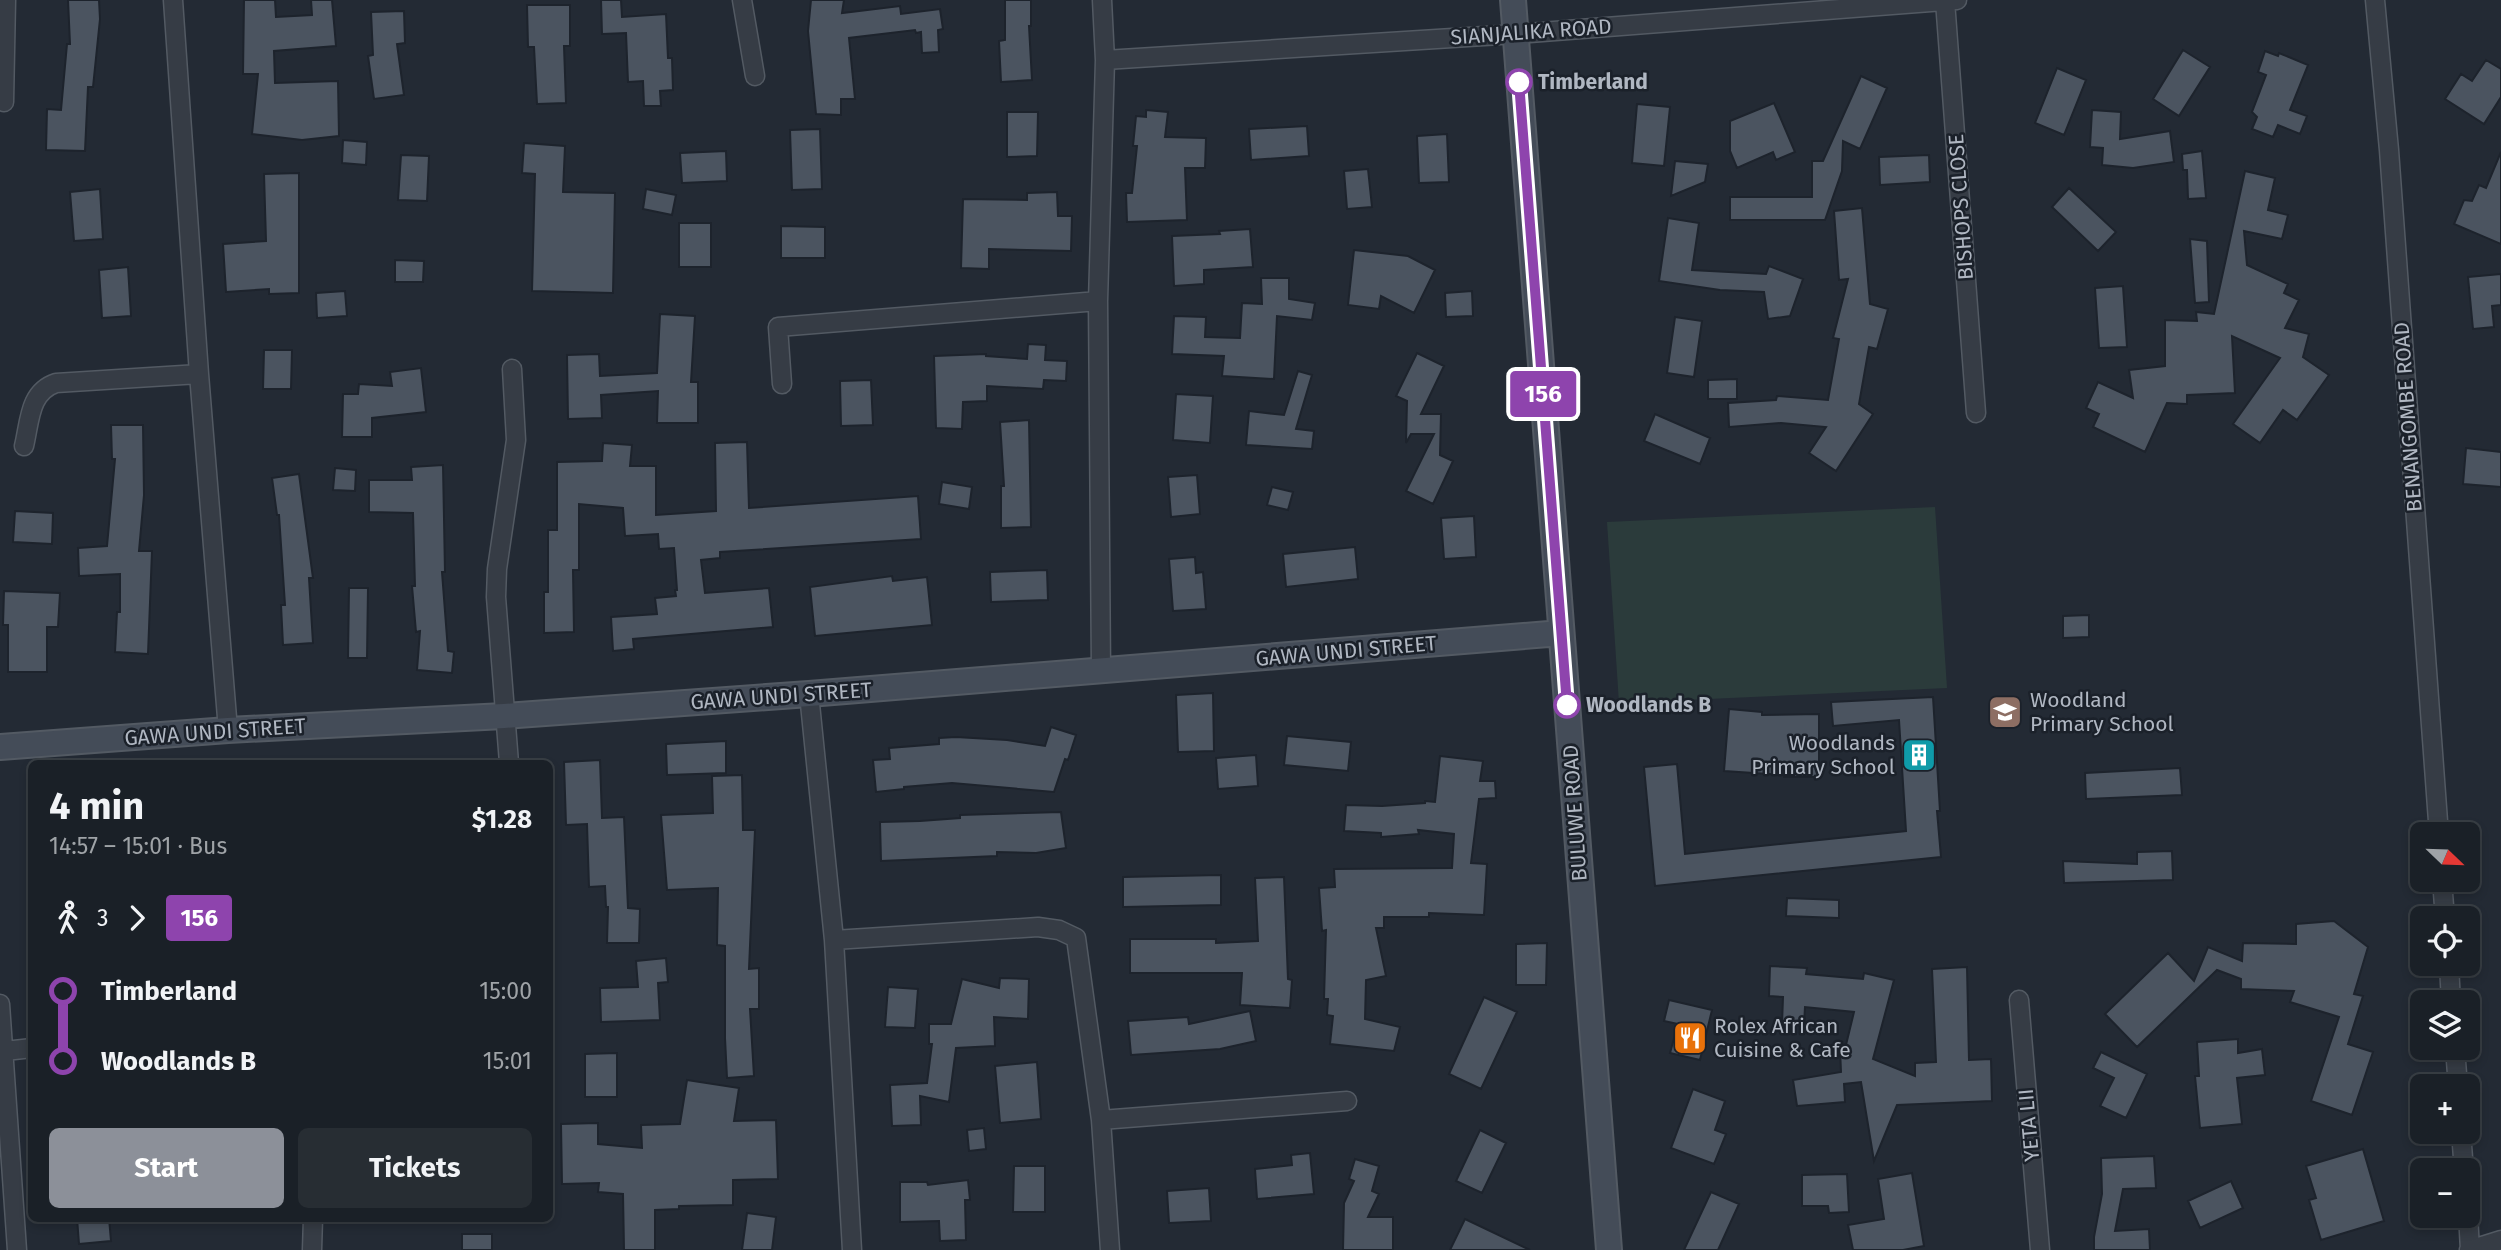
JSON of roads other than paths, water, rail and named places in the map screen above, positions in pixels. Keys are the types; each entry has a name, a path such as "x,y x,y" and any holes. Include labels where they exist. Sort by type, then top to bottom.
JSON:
{"street":[{"path":"4,102 6,0"},
{"path":"173,0 199,374 228,730"},
{"path":"742,0 755,76"},
{"path":"1101,672 1098,301 1105,60 1102,0"},
{"name":"BULUWE ROAD","path":"1513,0 1609,1250"},
{"name":"SIANJALIKA ROAD","path":"1105,60 1516,34 1957,0"},
{"name":"BENANGOMBE ROAD","path":"2375,0 2389,150 2438,822"},
{"name":"BISHOPS CLOSE","path":"1945,1 1976,413"},
{"path":"782,384 778,327 1098,301"},
{"path":"509,760 496,597 501,536 516,440 512,369"},
{"path":"24,446 36,398 41,389 48,386 56,383 199,374"},
{"name":"GAWA UNDI STREET","path":"0,747 809,694 1561,633"},
{"path":"809,694 834,940 852,1250"},
{"path":"834,940 1038,927 1059,930 1073,936 1077,943 1101,1121 1110,1250"},
{"name":"YETA LII","path":"2019,1000 2039,1250"},
{"path":"0,1004 17,1250"},
{"path":"5,1052 28,1049"},
{"path":"1101,1121 1347,1101"},
{"path":"312,1250 313,1222"},
{"path":"2469,1228 2470,1250 2501,1240"}],"place":[{"name":"Timberland","path":"1519,82"},
{"name":"Woodlands B","path":"1567,705"},
{"name":"Woodland Primary School","path":"2005,712"},
{"name":"Woodlands Primary School","path":"1919,755"},
{"name":"Rolex African Cuisine & Cafe","path":"1690,1038"}]}
